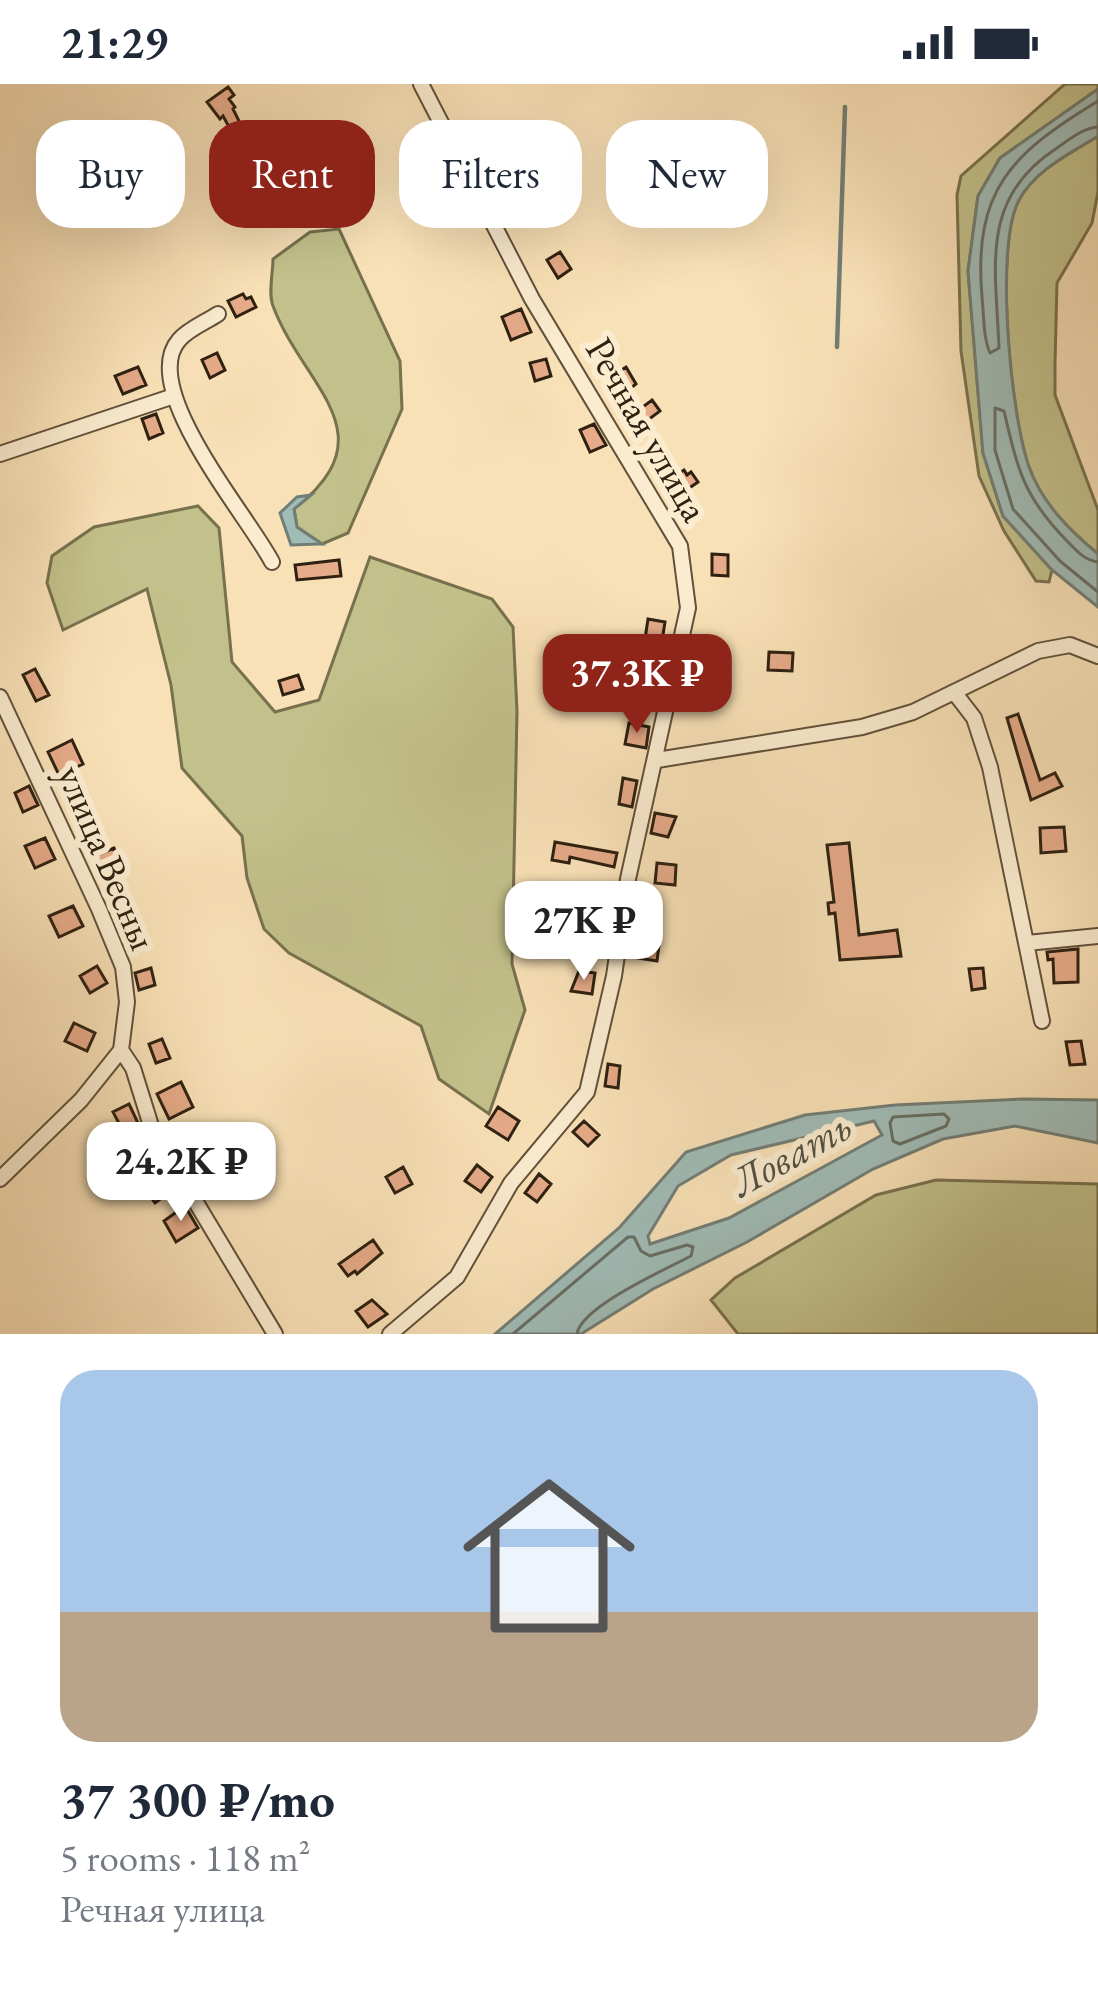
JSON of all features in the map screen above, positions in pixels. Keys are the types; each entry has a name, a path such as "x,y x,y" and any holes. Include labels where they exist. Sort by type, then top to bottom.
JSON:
{"street":[{"name":"Речная улица","path":"390,1334 458,1277 511,1183 587,1093 688,608 680,546 532,298 421,84"},
{"path":"218,314 177,341 167,369 174,396 214,477 253,526 272,562"},
{"path":"0,454 174,396"},
{"path":"657,760 862,727 913,712 1039,651 1070,645 1098,656"},
{"path":"954,692 974,718 990,767 1042,1021"},
{"name":"улица Весны","path":"0,697 122,967 127,1002 121,1050 133,1068 152,1129 275,1334"},
{"path":"1027,943 1098,936"},
{"path":"0,1179 81,1100 121,1050"}],"shaded area":[{"path":"1065,84 1098,84 1098,89 1000,158 978,196 968,271 983,453 1003,516 1052,570 1049,582 1036,581 1004,531 979,476 961,351 957,195 961,176"},
{"path":"1098,136 1098,192 1092,223 1057,283 1055,395 1098,510 1098,554 1058,515 1029,467 1011,373 1006,292 1007,254 1019,200 1044,171"},
{"path":"339,229 400,361 402,409 348,533 322,544 297,527 294,509 322,482 336,457 338,433 331,409 273,306 271,283 273,259 310,232"},
{"path":"198,506 219,528 232,662 275,712 319,700 370,557 492,599 513,627 517,711 512,964 525,1010 489,1114 439,1079 421,1026 289,953 264,929 247,878 242,836 182,768 171,685 147,589 63,630 47,583 52,556 94,527"},
{"path":"936,1180 1098,1184 1098,1334 738,1334 711,1300 735,1278 876,1195"}],"water":[{"path":"1098,89 1098,136 1044,171 1019,200 1007,254 1006,292 1011,373 1029,467 1058,515 1098,554 1098,607 1052,570 1003,516 983,453 968,271 978,196 1000,158"},
{"path":"311,495 294,509 297,527 322,544 291,545 280,513 297,497"},
{"name":"Ловать","path":"1098,1100 1098,1143 1015,1126 943,1139 873,1169 747,1242 653,1289 581,1334 495,1334 619,1228 686,1152 805,1115 895,1105","holes":["874,1121 882,1135 729,1218 650,1244 648,1236 678,1186 731,1155"]}],"building":[{"path":"228,87 238,120 220,119 207,102"},
{"path":"560,252 571,269 558,278 547,260"},
{"path":"243,294 256,307 236,317 228,301"},
{"path":"521,309 531,332 511,340 502,317"},
{"path":"217,353 225,370 210,378 202,360"},
{"path":"546,359 551,376 535,381 530,363"},
{"path":"138,367 146,385 123,394 115,376"},
{"path":"626,367 636,384 620,397 609,378"},
{"path":"652,400 660,411 640,426 632,415"},
{"path":"156,414 163,433 149,439 142,419"},
{"path":"594,424 606,445 590,452 580,430"},
{"path":"684,470 698,482 682,493 672,478"},
{"path":"712,554 728,555 728,576 712,575"},
{"path":"339,560 341,576 297,580 295,565"},
{"path":"648,619 665,622 662,641 645,639"},
{"path":"769,652 793,653 792,671 768,670"},
{"path":"35,669 49,695 36,701 23,675"},
{"path":"298,675 303,689 283,695 279,681"},
{"path":"1018,714 1040,780 1055,773 1062,786 1031,800 1007,718"},
{"path":"629,723 649,727 646,748 625,744"},
{"path":"72,740 83,764 59,775 48,752"},
{"path":"623,778 637,781 632,807 619,804"},
{"path":"29,786 38,805 23,812 15,793"},
{"path":"655,813 676,817 668,837 651,833"},
{"path":"1064,827 1066,851 1041,853 1040,828"},
{"path":"45,838 55,859 35,868 25,846"},
{"path":"555,842 617,853 614,867 570,857 569,863 552,860"},
{"path":"849,843 859,935 897,930 901,956 840,960 835,913 829,914 828,903 834,902 827,845"},
{"path":"114,848 124,871 105,879 95,856"},
{"path":"657,863 676,865 675,885 655,883"},
{"path":"73,906 83,926 59,937 49,916"},
{"path":"585,916 602,919 600,935 583,932"},
{"path":"640,942 659,945 657,961 638,958"},
{"path":"1078,949 1078,982 1054,983 1053,959 1048,960 1047,952"},
{"path":"97,966 107,983 90,993 80,976"},
{"path":"151,968 155,985 139,990 135,973"},
{"path":"983,968 985,988 972,990 969,969"},
{"path":"579,971 595,973 592,994 571,991"},
{"path":"74,1023 95,1033 87,1051 65,1041"},
{"path":"162,1039 170,1058 156,1063 149,1044"},
{"path":"1081,1041 1085,1064 1070,1065 1066,1042"},
{"path":"608,1064 620,1066 618,1088 605,1086"},
{"path":"181,1082 193,1107 169,1119 157,1094"},
{"path":"129,1104 138,1123 123,1131 113,1112"},
{"path":"498,1107 519,1121 508,1140 486,1126"},
{"path":"584,1121 599,1135 588,1146 573,1132"},
{"path":"192,1146 202,1162 190,1170 180,1153"},
{"path":"477,1165 492,1177 481,1192 465,1181"},
{"path":"403,1167 412,1184 395,1193 386,1177"},
{"path":"539,1174 551,1184 537,1202 525,1193"},
{"path":"167,1180 174,1189 155,1203 148,1193"},
{"path":"185,1206 198,1228 176,1242 164,1221"},
{"path":"373,1240 382,1253 348,1276 339,1264"},
{"path":"372,1300 387,1314 368,1327 356,1311"}],"waterway":[{"path":"837,347 845,107"}]}
